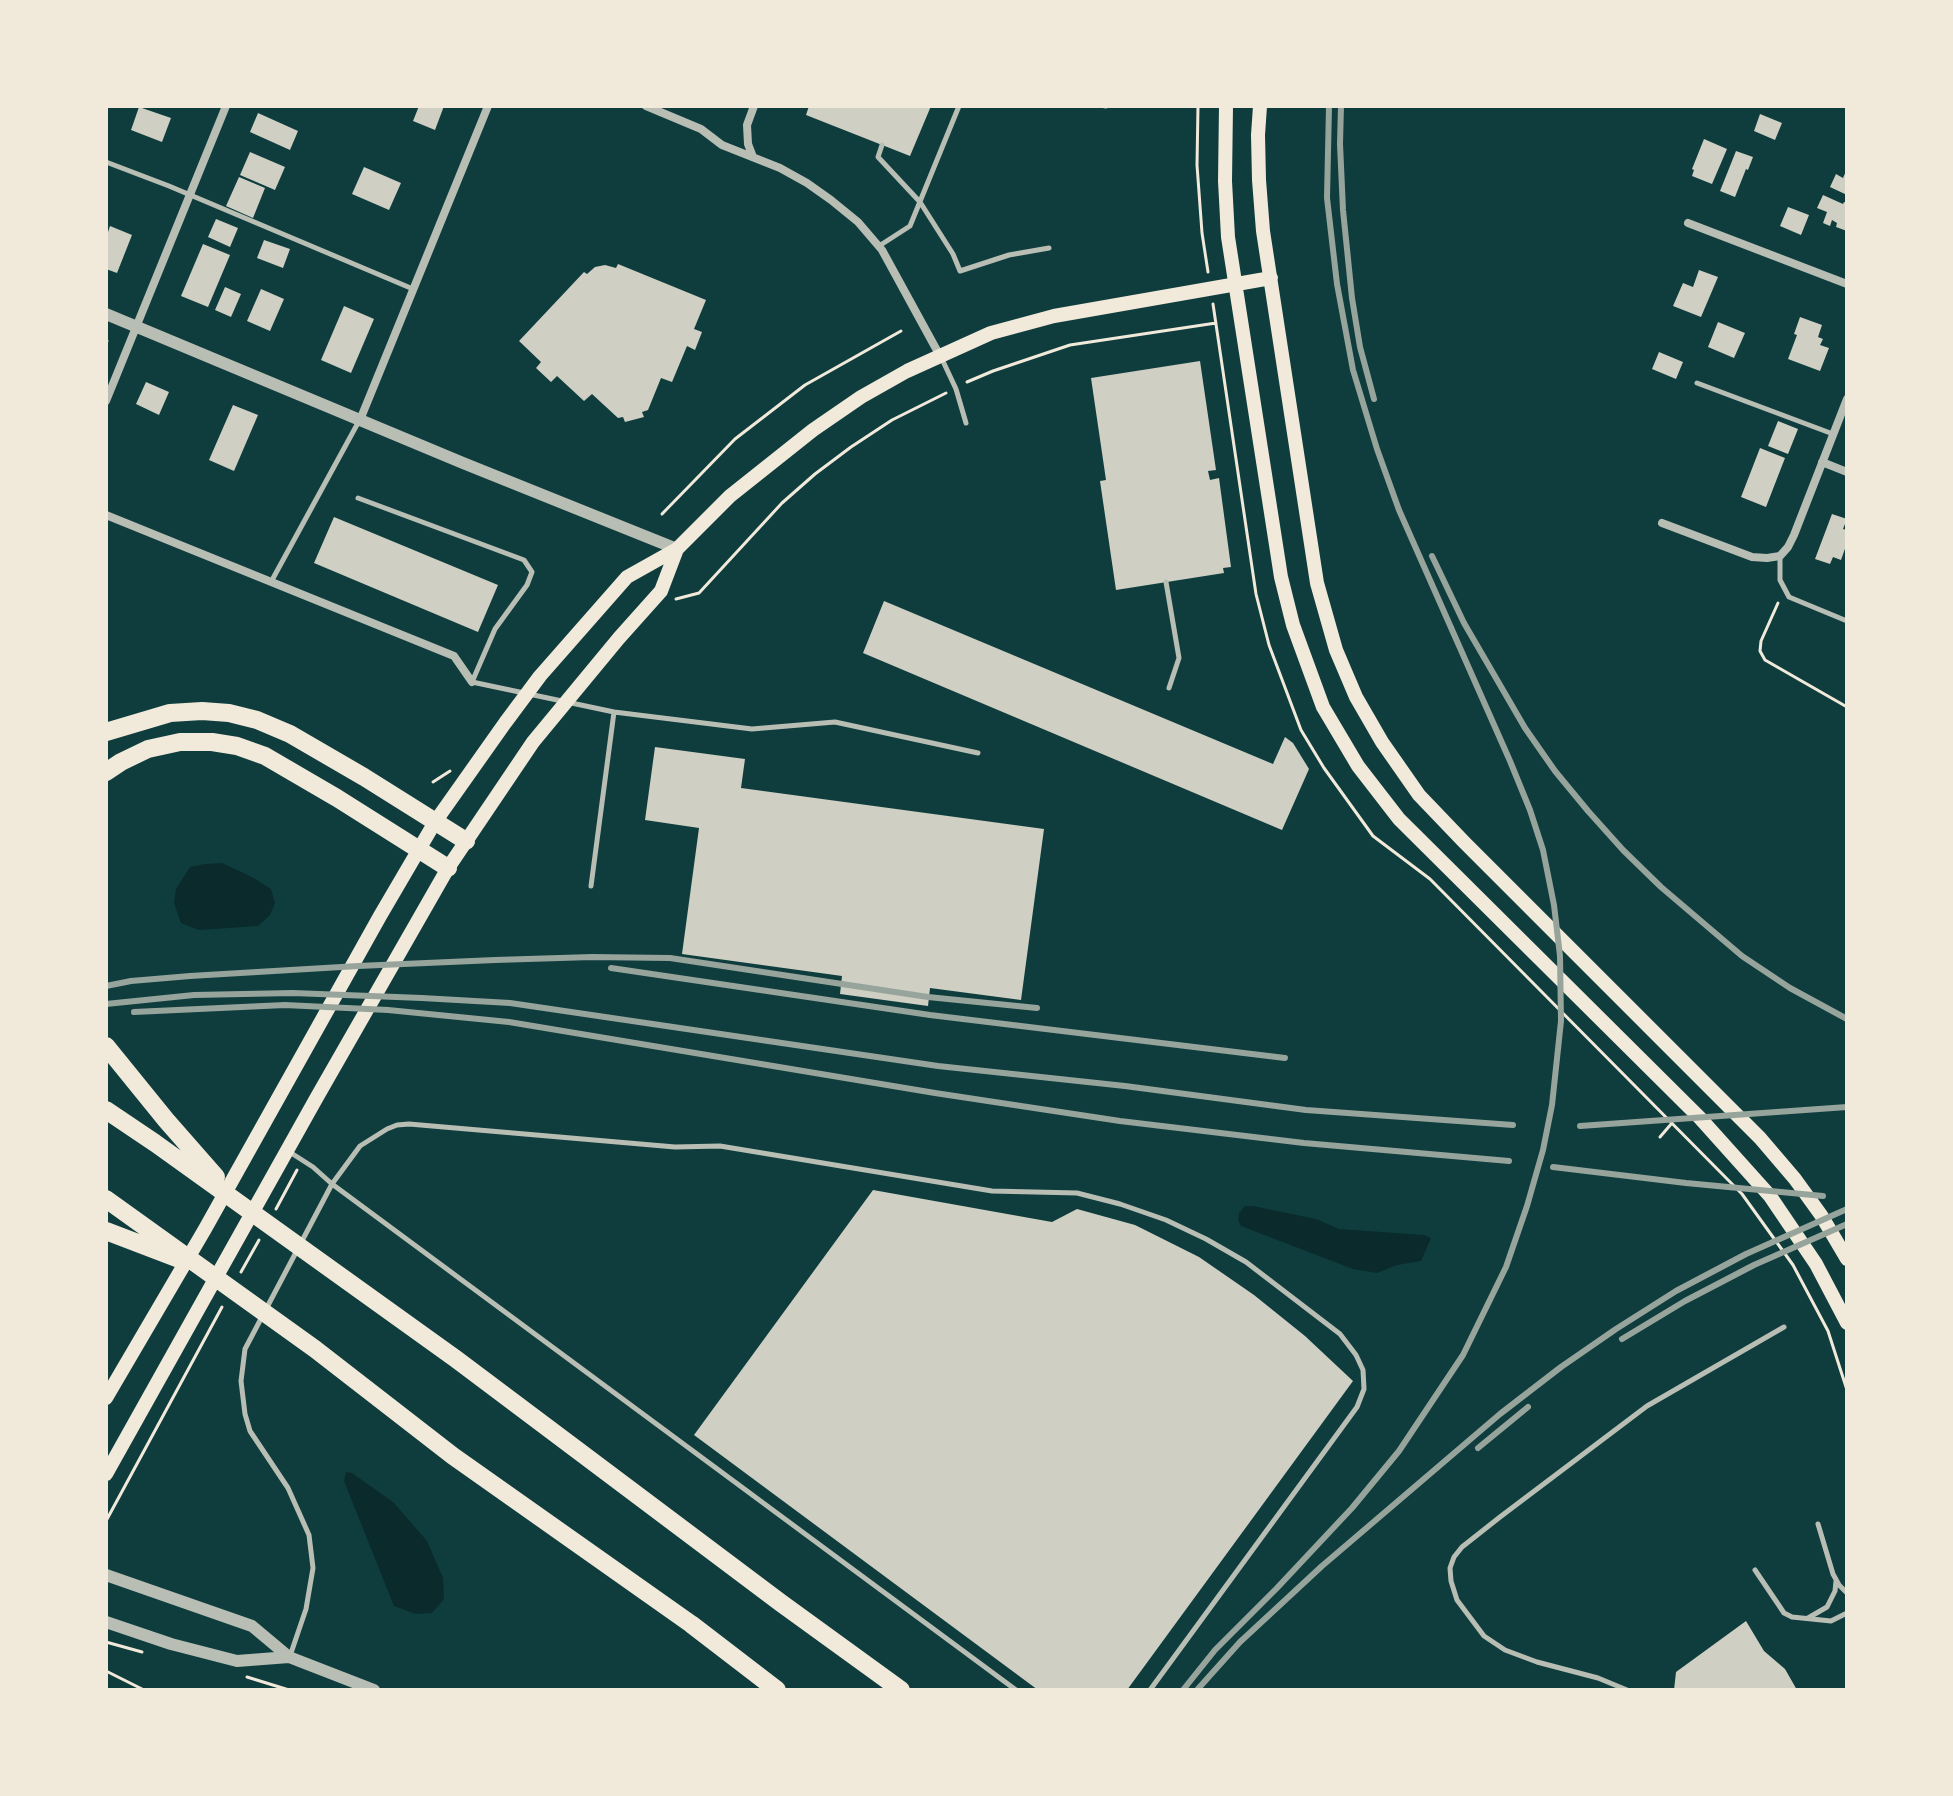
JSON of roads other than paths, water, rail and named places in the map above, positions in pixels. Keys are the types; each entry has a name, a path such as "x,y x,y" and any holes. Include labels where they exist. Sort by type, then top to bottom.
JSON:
{"highway":[{"path":"106,732 170,713 229,713 257,720 290,734 466,841"},
{"path":"106,772 148,749 180,742 237,746 265,756 365,814 448,868"},
{"path":"106,1046 236,1201"},
{"path":"106,1110 456,1359 901,1690"},
{"path":"106,1199 315,1349 453,1456 691,1624 777,1690"},
{"path":"106,1231 207,1270"}],"main road":[{"path":"1226,106 1228,237 1281,577 1293,625 1323,707 1358,766 1399,819 1700,1118 1770,1196 1794,1229 1834,1295 1847,1323"},
{"path":"1260,106 1259,180 1263,231 1317,583 1336,650 1356,697 1382,742 1419,795 1760,1138 1812,1203 1847,1259"},
{"path":"106,1398 167,1296 463,769 627,577 677,549 730,496 813,430 895,377 940,356 991,333 1054,316 1271,278"},
{"path":"106,1474 448,868 533,742 661,591 677,549"}],"street":[{"path":"106,401 226,106"},
{"path":"360,420 488,106"},
{"path":"646,106 701,129 722,145 807,183 858,222 879,246 940,356"},
{"path":"753,157 748,144 747,125 754,106"},
{"path":"1688,223 1847,284"},
{"path":"106,314 677,549"},
{"path":"1662,523 1752,557 1780,556 1794,535 1847,399"},
{"path":"1822,462 1847,472"},
{"path":"106,515 454,656 472,682"},
{"path":"106,1575 252,1626 289,1657 374,1690"},
{"path":"106,1622 171,1644 237,1661 289,1657"}],"lane":[{"path":"879,246 910,226 959,106"},
{"path":"882,145 878,157 920,202 953,254 960,271 1009,255 1049,248"},
{"path":"106,162 413,289"},
{"path":"940,356 956,389 966,423"},
{"path":"1697,383 1833,434"},
{"path":"271,582 360,420"},
{"path":"358,498 524,560 532,572 527,585 495,629 472,682 614,712 752,729 835,722 978,753"},
{"path":"1780,556 1780,580 1789,597 1847,621"},
{"path":"1166,582 1179,658 1169,688"},
{"path":"591,886 614,712"},
{"path":"289,1657 306,1609 313,1568 309,1535 288,1488 250,1431 241,1381 245,1349 332,1184 360,1146 387,1129 409,1124 675,1147 720,1146 992,1191 1077,1193 1166,1220 1246,1262 1340,1334 1363,1370 1364,1389 1357,1407 1150,1690"},
{"path":"287,1150 1016,1690"},
{"path":"1627,1690 1505,1650 1484,1636 1457,1600 1450,1568 1454,1557 1500,1517 1647,1406 1784,1327"},
{"path":"1818,1524 1836,1579 1847,1593"},
{"path":"1755,1570 1784,1613 1792,1617 1831,1621 1847,1613"},
{"path":"1807,1618 1827,1607 1835,1591 1836,1579"}],"water":[{"path":"222,863 271,889 275,903 270,915 258,926 199,930 181,923 174,903 176,889 190,867"},
{"path":"1245,1206 1316,1219 1339,1229 1431,1238 1421,1261 1397,1265 1377,1273 1353,1269 1241,1226 1239,1213"},
{"path":"346,1472 393,1502 427,1541 443,1578 444,1599 432,1613 416,1614 394,1606 344,1481"}],"railway":[{"path":"1183,1690 1215,1650 1352,1508 1399,1451 1463,1355 1506,1267 1527,1206 1552,1105 1561,1021 1560,956 1543,850 1510,761 1399,510 1353,370 1337,284 1327,198 1329,106"},
{"path":"1341,106 1343,210 1352,298 1360,347 1374,399"},
{"path":"1432,556 1464,623 1525,728 1588,811 1661,887 1742,956 1790,988 1847,1019"},
{"path":"106,986 190,976 358,966 592,957 670,958 928,997 1037,1008"},
{"path":"611,968 930,1015 1285,1058"},
{"path":"106,1004 194,995 293,993 510,1003 938,1066 1306,1110 1513,1125"},
{"path":"134,1012 285,1005 388,1010 509,1022 1120,1121 1304,1143 1509,1161"},
{"path":"1580,1126 1847,1107"},
{"path":"1553,1167 1823,1196"},
{"path":"1197,1690 1240,1642 1322,1566 1500,1414 1561,1367 1676,1291 1746,1254 1847,1209"},
{"path":"1622,1339 1754,1265 1847,1224"},
{"path":"1478,1448 1528,1407"}]}
